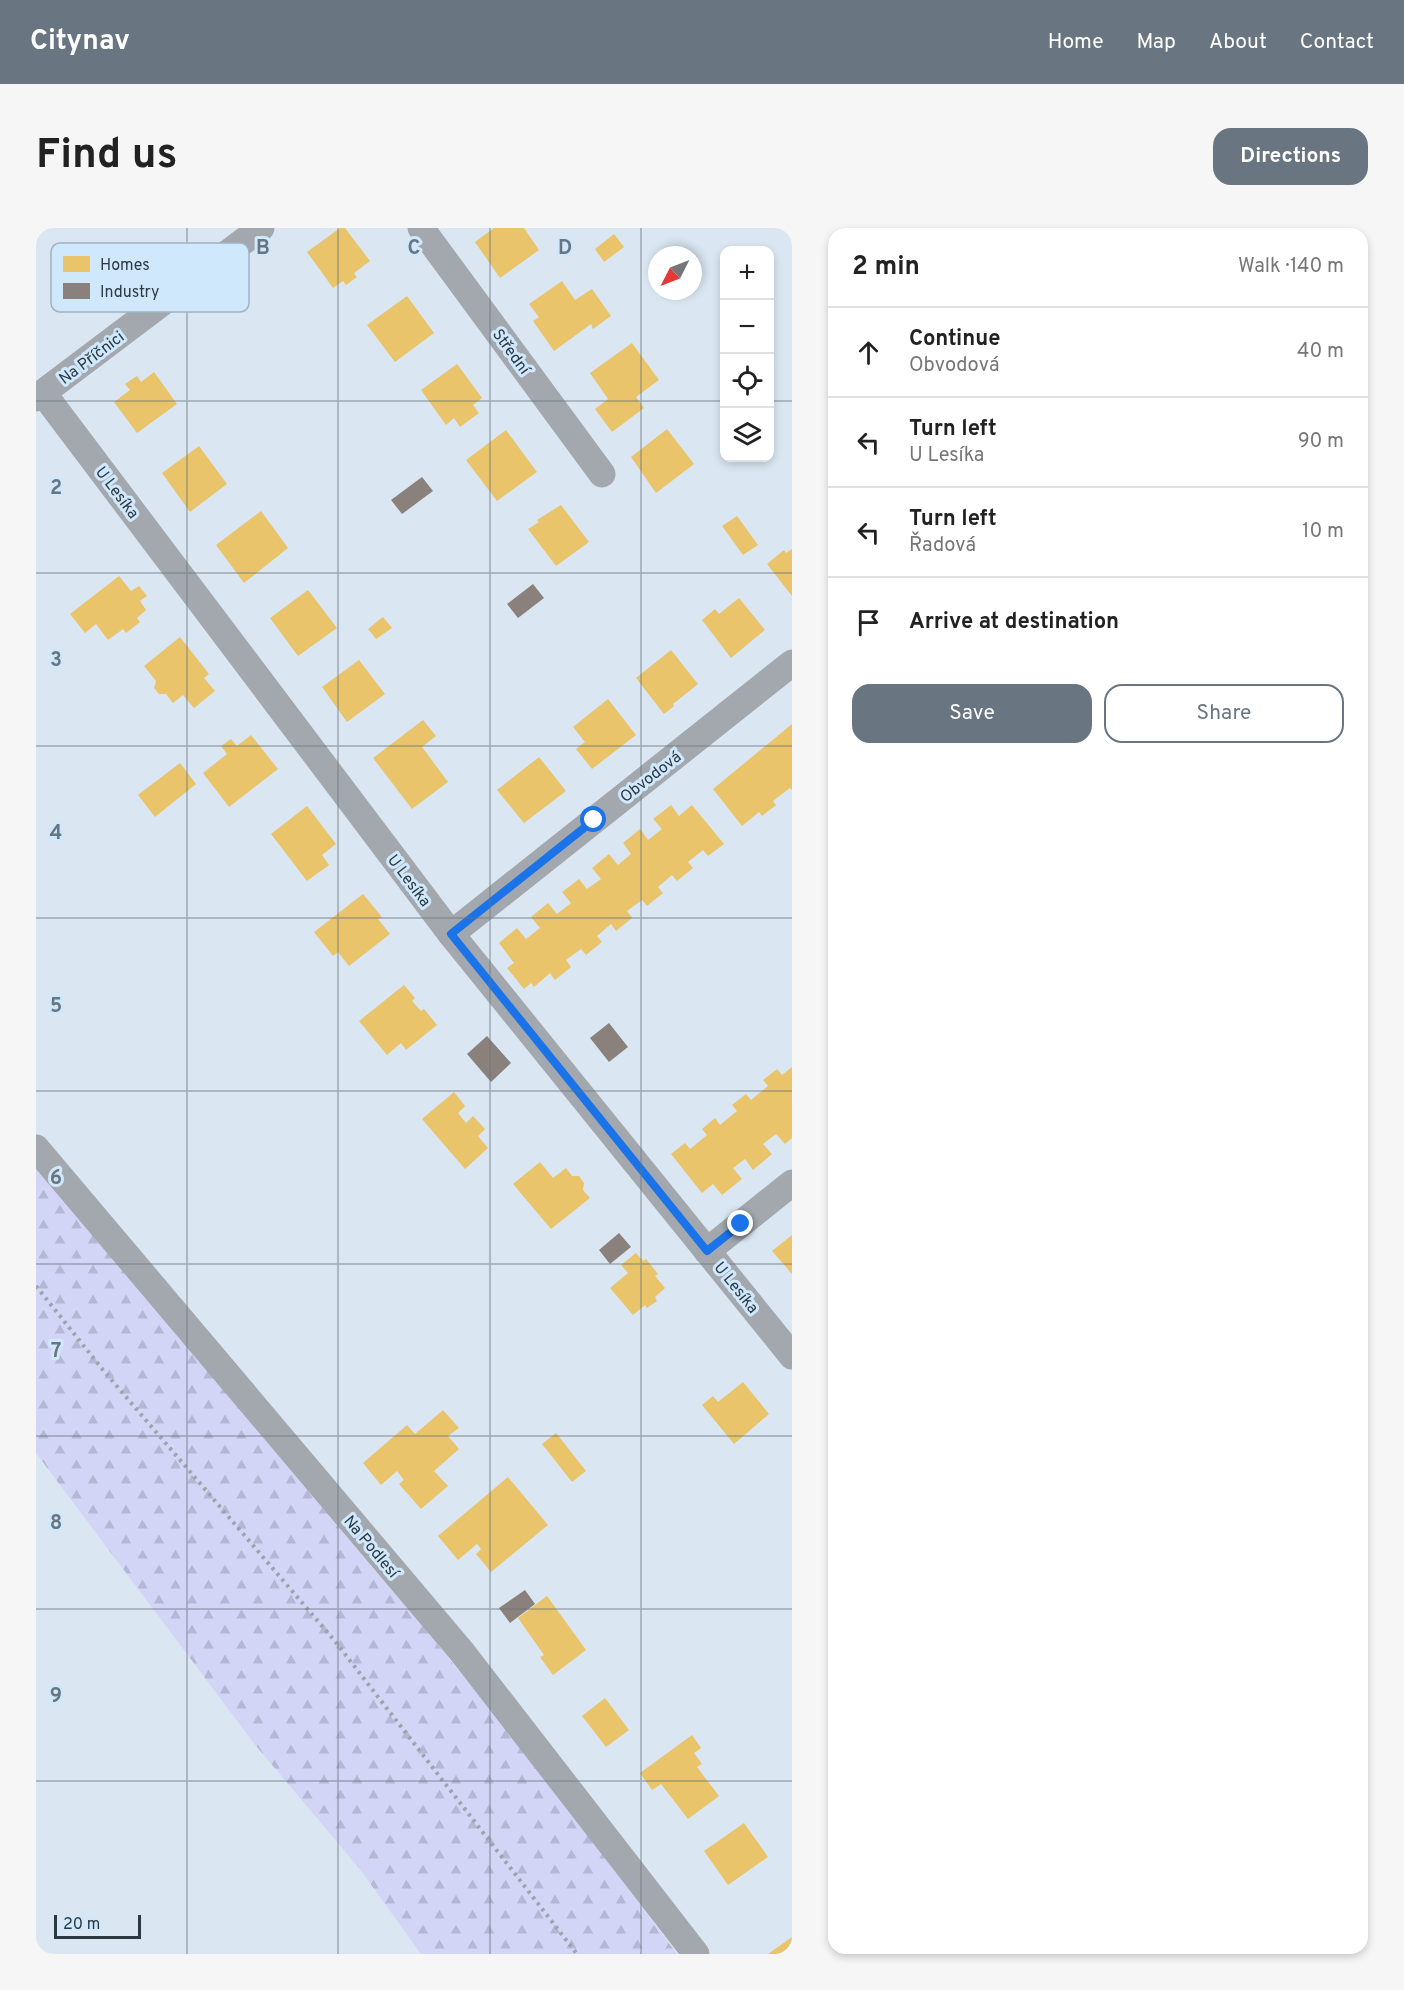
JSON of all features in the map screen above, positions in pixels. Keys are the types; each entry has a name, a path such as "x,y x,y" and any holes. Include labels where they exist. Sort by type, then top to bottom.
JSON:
{"street":[{"name":"Na Příčnici","path":"241,243 261,228"},
{"name":"Střední","path":"421,228 602,474"},
{"name":"Na Příčnici","path":"40,395 150,312"},
{"name":"U Lesíka","path":"40,395 451,934 792,1356"},
{"name":"Obvodová","path":"451,934 792,663"},
{"name":"Na Podlesí","path":"36,1148 462,1652 696,1954"},
{"path":"707,1251 792,1183"}],"path":[{"path":"36,1286 103,1370 333,1640 577,1954"}],"green space":[{"path":"36,1160 380,1573 543,1775 677,1954 421,1954 359,1868 256,1746 36,1453"}],"building: Homes":[{"path":"340,228 345,228 370,261 354,273 357,277 346,285 343,281 333,288 307,252"},
{"path":"494,228 524,228 539,250 500,278 475,242"},
{"path":"614,234 624,247 604,262 595,249"},
{"path":"562,281 575,300 592,289 611,316 593,329 591,324 554,351 533,321 539,317 529,304"},
{"path":"407,296 434,333 395,362 367,325"},
{"path":"632,343 659,380 636,397 644,408 612,432 595,409 608,399 590,373"},
{"path":"457,364 482,398 473,405 479,413 460,427 454,418 446,425 421,390"},
{"path":"154,372 177,404 137,433 114,402 130,390 125,384 137,376 141,382"},
{"path":"667,429 694,464 656,493 631,457"},
{"path":"506,430 537,472 497,501 466,460"},
{"path":"199,446 227,484 190,512 162,473"},
{"path":"561,505 589,542 556,566 528,529 539,522 537,520"},
{"path":"261,511 288,548 244,583 216,545"},
{"path":"737,516 758,545 743,555 722,526"},
{"path":"792,549 792,596 767,564 784,550 786,553"},
{"path":"119,576 131,591 139,586 147,596 140,601 146,610 137,618 140,622 126,633 123,629 108,640 96,624 85,633 70,614"},
{"path":"308,590 337,628 298,656 270,618"},
{"path":"739,598 765,630 731,658 702,620 715,609 719,614"},
{"path":"383,617 392,628 376,639 368,629"},
{"path":"180,637 209,674 204,678 215,691 194,708 183,695 173,703 166,694 159,694 154,688 156,681 144,666"},
{"path":"671,650 698,684 664,714 636,678"},
{"path":"359,660 385,694 347,722 322,687"},
{"path":"608,699 636,735 592,769 576,749 585,742 573,727"},
{"path":"423,720 436,736 422,747 448,782 412,809 373,758"},
{"path":"792,724 792,790 790,788 773,801 776,805 762,816 759,812 742,826 713,789"},
{"path":"251,735 278,769 229,807 203,773 227,754 221,746 231,739 237,746"},
{"path":"539,757 566,791 524,823 497,790"},
{"path":"180,763 196,784 155,817 138,795"},
{"path":"671,805 679,816 692,805 724,844 708,856 703,850 688,862 693,868 677,881 672,875 658,887 663,893 647,906 642,900 627,911 632,918 616,931 611,924 597,936 602,942 586,955 581,949 566,960 571,967 555,980 550,973 534,987 531,983 524,989 507,968 514,963 499,943 517,928 526,939 540,928 531,917 548,903 557,914 571,903 562,892 579,879 587,889 601,879 592,868 609,854 618,865 631,854 623,843 640,829 648,840 662,829 653,819"},
{"path":"307,806 336,844 322,855 329,865 307,881 271,834"},
{"path":"363,894 382,917 378,919 390,934 349,966 338,952 333,956 314,932"},
{"path":"404,985 415,998 412,1001 421,1011 424,1009 437,1025 406,1050 401,1043 387,1055 359,1021"},
{"path":"792,1067 792,1138 785,1144 776,1134 763,1144 772,1154 753,1170 745,1159 733,1168 742,1179 722,1195 713,1184 702,1193 671,1154 685,1143 690,1149 707,1135 702,1129 715,1118 720,1125 737,1111 732,1105 746,1094 751,1100 768,1086 763,1080 777,1069 782,1075"},
{"path":"454,1092 465,1106 458,1113 466,1123 473,1116 485,1129 478,1136 488,1148 465,1169 422,1119"},
{"path":"540,1162 553,1178 566,1168 572,1176 579,1176 584,1183 583,1190 590,1198 551,1229 513,1184"},
{"path":"792,1235 792,1274 772,1251"},
{"path":"636,1253 643,1261 646,1259 658,1274 655,1276 665,1288 655,1297 657,1301 647,1308 645,1305 633,1315 610,1288 628,1273 621,1265"},
{"path":"743,1382 769,1414 734,1444 702,1405 713,1396 718,1402"},
{"path":"443,1410 459,1428 448,1436 459,1449 434,1471 448,1486 421,1509 399,1484 404,1480 397,1471 381,1485 363,1463 407,1425 415,1434"},
{"path":"556,1433 586,1471 572,1482 542,1444"},
{"path":"508,1477 548,1525 491,1572 476,1554 481,1549 477,1544 458,1560 438,1536"},
{"path":"547,1596 586,1650 553,1675 540,1657 544,1655 518,1618"},
{"path":"605,1698 629,1730 606,1747 582,1716"},
{"path":"692,1735 701,1748 694,1753 702,1764 697,1767 719,1796 688,1819 661,1784 652,1790 640,1773"},
{"path":"744,1823 768,1857 728,1885 704,1851"},
{"path":"792,1937 792,1954 768,1954"}],"building: Industry":[{"path":"422,477 433,491 402,514 391,500"},
{"path":"533,584 544,598 518,618 507,604"},
{"path":"609,1023 628,1047 609,1062 590,1038"},
{"path":"487,1036 511,1063 491,1082 467,1054"},
{"path":"619,1233 631,1247 610,1264 599,1250"},
{"path":"525,1590 535,1604 510,1623 499,1608"}],"route":[{"path":"594,820 451,934 707,1251 741,1224"}]}
